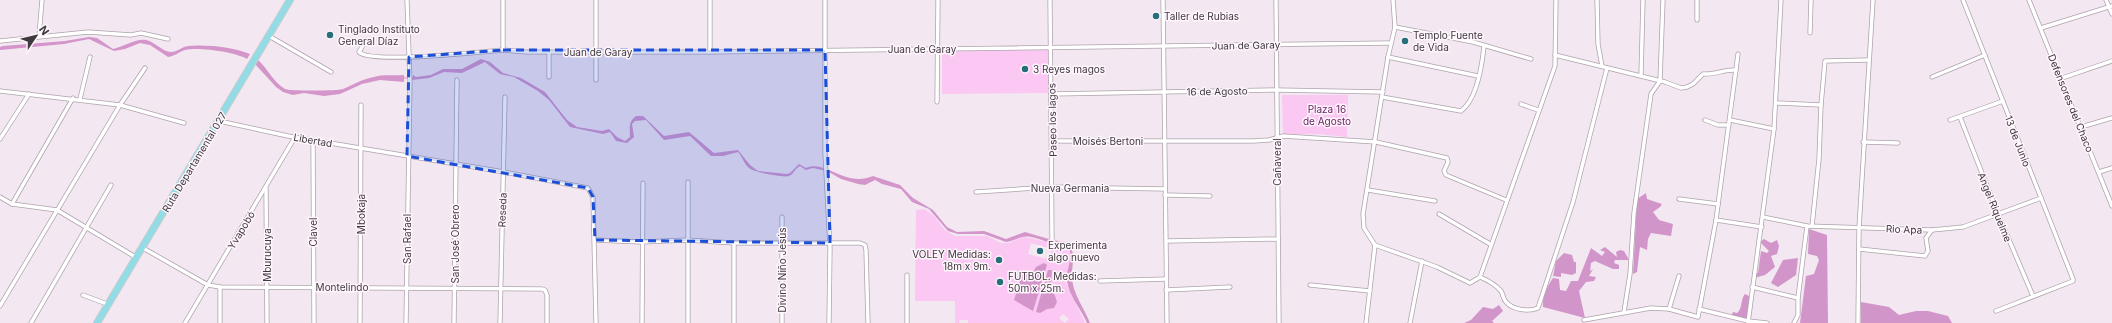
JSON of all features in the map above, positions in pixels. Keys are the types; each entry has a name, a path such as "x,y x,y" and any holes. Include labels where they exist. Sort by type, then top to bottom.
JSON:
{"main road":[{"name":"Ruta Departamental 027","path":"97,323 290,0"}],"street":[{"path":"39,36 42,0"},
{"name":"San Rafael","path":"406,323 410,82 407,0"},
{"path":"503,0 503,50"},
{"path":"596,0 596,80"},
{"path":"710,0 710,52"},
{"path":"825,0 825,164 830,243 829,323"},
{"path":"937,102 938,0"},
{"name":"Paseo los lagos","path":"1050,0 1052,94 1052,240"},
{"path":"1163,0 1167,323"},
{"name":"Cañaveral","path":"1276,0 1279,323"},
{"path":"1366,323 1375,246 1364,228 1363,220 1388,57 1395,27 1393,0"},
{"path":"1375,246 1422,262 1470,283 1480,277 1490,244 1554,66 1556,0"},
{"path":"1597,0 1598,44 1602,66"},
{"path":"1641,76 1643,0"},
{"path":"1624,312 1630,274 1634,213 1651,94 1660,81 1663,0"},
{"path":"1697,0 1697,20"},
{"path":"1748,322 1752,287 1764,218 1774,129 1781,0"},
{"path":"1810,33 1812,0"},
{"path":"1858,323 1859,228 1868,60 1873,0"},
{"name":"13 de Junio","path":"1964,0 2002,100 2073,276 2073,282 2033,296"},
{"name":"Defensores del Chaco","path":"2028,0 2062,78 2112,206"},
{"path":"2106,0 2111,7 2112,14"},
{"path":"2041,28 2111,7"},
{"path":"1395,27 1473,42 1531,59"},
{"path":"0,41 39,36 57,37 88,32 131,35 141,33 168,39"},
{"path":"269,36 332,72"},
{"name":"Juan de Garay","path":"366,40 359,50 361,54 384,57 409,57 503,50 549,52 710,52 1391,43"},
{"path":"1388,57 1478,76 1484,46"},
{"path":"549,52 549,77"},
{"path":"1584,320 1651,308 1669,309 1698,317 1716,220 1738,54"},
{"path":"1555,55 1660,81 1680,88 1693,84 1703,74 1714,75 1727,70 1736,70"},
{"path":"1932,77 1985,55"},
{"path":"80,99 90,57"},
{"path":"1812,226 1819,159 1821,105 1825,61 1868,60"},
{"path":"2062,78 2112,61"},
{"path":"0,306 120,105 145,68"},
{"path":"1480,277 1491,282 1501,291 1505,301 1508,304 1529,311 1538,308 1573,202 1607,68"},
{"name":"16 de Agosto","path":"1052,94 1277,90 1382,94 1460,112 1466,107 1474,95 1478,76"},
{"name":"San José Obrero","path":"454,323 457,80"},
{"path":"0,91 73,98 120,105 184,123"},
{"path":"0,139 29,94"},
{"name":"Reseda","path":"500,323 505,97"},
{"path":"12,204 73,98"},
{"path":"1950,120 2002,100"},
{"path":"1776,103 1821,105"},
{"path":"1521,104 1538,110"},
{"name":"Mbokaja","path":"360,323 361,105"},
{"name":"Angel Riquelme","path":"1960,116 1998,214 2033,296"},
{"path":"2081,126 2112,118"},
{"path":"1705,120 1718,125 1729,126"},
{"path":"1730,120 1774,129"},
{"name":"Libertad","path":"219,121 295,137 504,172 588,188 593,197 595,240"},
{"name":"Yvapobó","path":"185,323 295,137"},
{"name":"Moisés Bertoni","path":"1052,141 1254,140 1277,137 1310,137 1376,142 1447,158 1448,162 1444,171 1446,175 1506,200"},
{"name":"Clavel","path":"313,140 314,323"},
{"path":"1863,142 1898,143"},
{"path":"2099,172 2112,168"},
{"path":"688,182 688,323"},
{"path":"642,323 641,242 643,183"},
{"path":"33,322 111,185"},
{"name":"Mburucuya","path":"266,187 267,323"},
{"name":"Nueva Germania","path":"976,192 1052,187 1165,189"},
{"path":"1368,190 1435,201"},
{"path":"1165,195 1210,196"},
{"path":"0,197 12,204 57,210 86,229 137,258"},
{"name":"Rio Apa","path":"1764,218 1807,226 1932,230 1963,227 2041,198"},
{"path":"1679,199 1718,204"},
{"path":"1439,214 1490,244"},
{"name":"Divino Niño Jesús","path":"782,217 782,323"},
{"path":"1716,220 1762,227"},
{"path":"1794,323 1798,316 1798,298 1807,226"},
{"path":"1859,249 1924,256 1928,251 1926,238 1932,230"},
{"path":"1167,241 1278,239"},
{"path":"596,323 595,240 641,242 687,240 781,244 860,243 866,250 868,323"},
{"path":"734,243 734,323"},
{"name":"Montelindo","path":"143,248 208,285 220,287 267,286 542,289 545,290 547,295 547,323"},
{"path":"1410,323 1422,262"},
{"path":"907,275 907,323"},
{"path":"1669,309 1679,276"},
{"path":"1100,281 1166,279"},
{"path":"1310,285 1370,291"},
{"path":"220,287 220,323"},
{"path":"1166,290 1230,287"},
{"path":"1752,287 1798,298"},
{"path":"83,295 108,304"},
{"path":"1996,311 2033,296"},
{"path":"1700,310 1748,322 1767,323"}],"highlighted area":[{"path":"503,50 825,50 830,243 595,240 593,197 588,188 407,156 409,57"}],"green space":[{"path":"1049,50 1049,93 942,94 942,51"},
{"name":"Plaza 16 de Agosto","path":"1282,95 1348,95 1347,137 1318,134 1283,135"},
{"path":"924,209 933,215 945,230 955,236 987,236 1001,243 1009,243 1022,237 1065,247 1069,251 1070,258 1065,281 1085,323 1065,323 968,323 968,320 960,320 959,323 955,323 955,301 915,301 916,210","holes":["1031,243 1049,248 1048,250 1051,251 1049,257 1047,256 1046,259 1028,254","1063,314 1069,319 1065,323 1059,318"]}],"shaded area":[{"path":"89,37 97,38 113,49 134,41 146,40 168,52 188,46 203,45 228,48 250,54 247,59 226,52 191,49 168,57 150,45 140,43 125,49 114,51 89,39 64,44 0,50 0,47 3,46 65,41"},
{"path":"481,59 490,62 503,73 521,78 545,92 567,120 577,127 602,131 609,129 617,137 625,141 630,137 630,125 632,120 636,116 643,116 664,136 689,132 714,153 738,150 750,165 758,171 787,174 799,164 806,168 813,166 821,167 853,179 863,179 873,176 900,185 913,198 933,210 947,227 957,232 984,231 1006,239 1025,232 1052,240 1066,242 1072,249 1073,253 1072,281 1078,299 1090,323 1087,323 1069,290 1067,273 1070,260 1070,251 1064,243 1055,244 1027,237 1021,237 1006,242 984,234 958,234 948,231 929,209 912,202 901,189 882,184 875,180 865,185 858,184 841,179 827,171 813,168 806,170 800,166 789,176 762,173 749,168 738,152 723,156 711,156 690,136 664,140 646,120 635,121 632,124 634,137 627,143 616,141 610,132 603,134 570,127 549,100 538,91 514,77 500,74 485,62 462,73 444,72 429,78 412,80 413,75 416,77 431,75 443,69 462,69"},
{"path":"258,60 277,83 288,90 339,90 366,79 385,75 404,75 404,82 380,80 362,84 340,94 324,96 304,93 293,95 283,92 276,87 255,64"},
{"path":"1646,193 1647,199 1662,204 1653,212 1659,220 1673,224 1671,236 1651,233 1648,239 1647,250 1640,247 1637,272 1633,274 1637,199"},
{"path":"1809,229 1827,235 1828,323 1800,323 1806,276 1814,274 1819,260 1817,256 1808,254"},
{"path":"1764,239 1771,243 1777,240 1779,246 1777,254 1771,256 1775,267 1765,275 1754,278 1754,273 1758,273 1761,251 1767,253 1769,251 1760,242"},
{"path":"1605,247 1617,257 1616,252 1620,250 1624,251 1629,260 1615,260 1614,263 1619,265 1619,269 1613,269 1595,261 1591,263 1590,271 1593,269 1589,276 1596,277 1594,281 1586,282 1579,291 1585,318 1543,307 1545,292 1553,278 1559,279 1560,290 1566,291 1571,281 1578,281 1591,248 1602,256 1605,252 1600,250"},
{"path":"1564,253 1572,255 1574,262 1576,262 1576,273 1572,275 1561,273 1561,277 1553,276 1556,261"},
{"path":"1798,258 1796,275 1778,287 1771,283 1783,260"},
{"path":"1044,263 1047,265 1033,311 1014,300 1022,275 1034,271 1036,267"},
{"path":"1048,270 1052,270 1051,284 1057,302 1054,308 1047,309 1040,313 1036,312"},
{"path":"1745,294 1749,296 1748,321 1731,317 1733,312 1737,313 1739,311"},
{"path":"1861,302 1889,307 1899,315 1916,311 1928,311 1948,316 1952,323 1861,323"},
{"path":"1499,305 1503,311 1492,321 1494,323 1464,323 1471,320 1483,307 1493,309"}],"waterway":[{"path":"404,78 413,78"}],"place":[{"name":"Taller de Rubias","path":"1156,16"},
{"name":"Tinglado Instituto General Díaz","path":"330,35"},
{"name":"Templo Fuente de Vida","path":"1405,41"},
{"name":"3 Reyes magos","path":"1025,69"},
{"name":"Experimenta algo nuevo","path":"1040,251"},
{"name":"VOLEY Medidas: 18m x 9m.","path":"999,260"},
{"name":"FUTBOL. Medidas: 50m x 25m.","path":"1000,282"}]}
